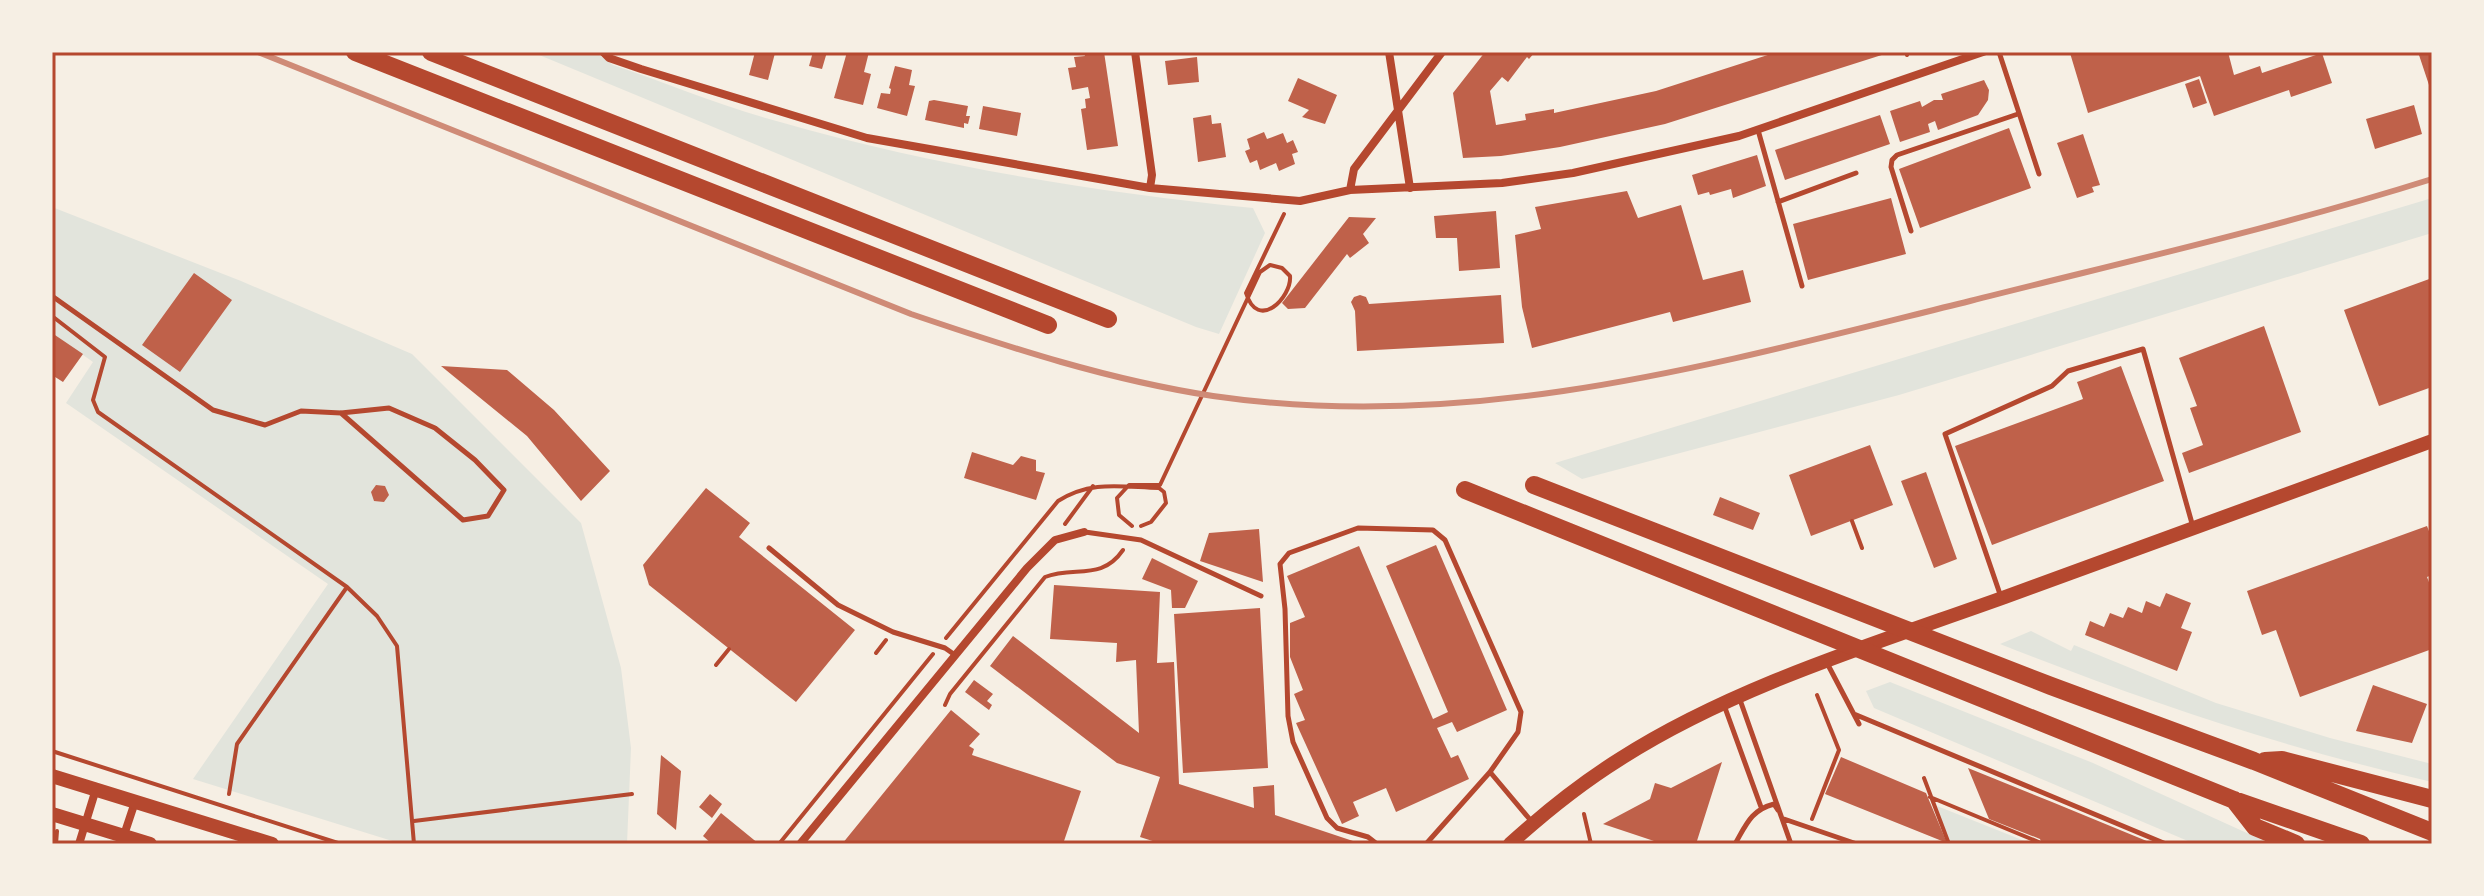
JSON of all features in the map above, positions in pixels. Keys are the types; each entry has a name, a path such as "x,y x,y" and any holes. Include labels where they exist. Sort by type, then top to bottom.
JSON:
{"highway":[{"path":"355,52 1048,325"},
{"path":"431,52 1108,319"},
{"path":"1534,485 2432,832"},
{"path":"1465,490 2234,800 2361,844"},
{"path":"2254,761 2282,760 2432,799"},
{"path":"2234,800 2255,827 2296,844"}],"main road":[{"path":"1510,844 1577,788 1622,757 1739,696 2432,441"},
{"path":"52,776 272,844"},
{"path":"52,814 122,840 150,844"}],"street":[{"path":"603,52 609,58 641,69 867,138 1150,188 1300,201 1350,190 1502,183 1573,173 1758,130 1983,52"},
{"path":"1135,52 1152,175 1150,188"},
{"path":"1389,52 1410,188"},
{"path":"1350,190 1354,169 1442,52"},
{"path":"800,844 1027,568 1055,540 1084,532"},
{"path":"79,844 96,789"},
{"path":"122,840 135,802"}],"lane":[{"path":"1999,52 2039,174"},
{"path":"1911,231 1891,167 1892,160 1897,155 2018,114"},
{"path":"1758,130 1802,286"},
{"path":"1778,202 1856,173"},
{"path":"52,296 213,410 265,425 301,411 341,413 389,408 435,428 475,460 504,490 488,516 463,520 341,413"},
{"path":"2001,598 1945,434 2052,386 2068,371 2143,349 2193,528"},
{"path":"1377,844 1368,837 1337,828 1327,818 1293,742 1288,716 1285,609 1280,564 1289,553 1358,528 1433,530 1439,533 1445,540 1521,712 1518,732 1490,772 1426,844"},
{"path":"1084,532 1154,545 1261,596"},
{"path":"769,548 838,605 893,632 945,648 955,655"},
{"path":"1830,661 1859,724"},
{"path":"1739,696 1791,844"},
{"path":"1723,704 1761,807"},
{"path":"1854,714 2166,844"},
{"path":"1490,772 1533,823"},
{"path":"1735,844 1750,816 1761,807 1774,804 1784,819 1857,844"}],"path":[{"path":"1055,540 1093,486 1159,488 1164,492 1166,503 1151,522 1136,527 1125,522 1116,506 1117,498 1122,491 1129,485 1160,485 1260,272 1270,265 1282,268 1290,276 1289,286 1272,308 1264,311 1254,309 1246,293 1284,214"},
{"path":"52,316 105,357 93,400 98,412 347,587 377,616 397,646 414,844"},
{"path":"1852,521 1862,548"},
{"path":"945,705 950,694 1045,577 1055,573 1089,572 1112,563 1129,538"},
{"path":"229,794 237,744 347,587"},
{"path":"716,665 729,649"},
{"path":"1808,827 1839,750 1817,695"},
{"path":"52,751 341,844"},
{"path":"1924,778 1949,844"},
{"path":"414,821 632,794"},
{"path":"1930,797 2041,843"},
{"path":"1584,814 1591,844"},
{"path":"52,838 63,841"}],"shaded area":[{"path":"532,52 595,52 613,65 738,109 897,152 1015,176 1253,208 1265,233 1219,334"},
{"path":"2432,198 2432,233 1899,395 1582,479 1555,463"},
{"path":"52,207 241,281 412,354 581,523 621,668 631,748 627,844 402,844 193,779 328,584 66,403 93,362 52,333"},
{"path":"2031,631 2071,651 2074,645 2216,703 2330,738 2432,764 2432,782 2322,754 2213,721 2000,644"},
{"path":"1890,682 2093,763 2271,844 2195,844 1874,708 1866,691"},
{"path":"1937,806 2027,842 1949,844"}],"building":[{"path":"755,52 775,53 768,80 749,75"},
{"path":"813,52 827,52 822,69 809,66"},
{"path":"847,52 869,52 864,72 871,74 863,105 834,98"},
{"path":"1084,52 1104,52 1118,146 1087,150 1081,109 1086,108 1085,99 1090,98 1088,87 1072,90 1068,68 1076,67 1074,57 1085,56"},
{"path":"1485,52 1535,52 1529,59 1527,57 1508,82 1502,77 1490,91 1496,125 1526,120 1525,114 1554,109 1554,113 1656,91 1777,52 1888,53 1665,124 1560,147 1463,158 1453,93"},
{"path":"2228,52 2234,75 2260,66 2262,73 2322,53 2332,83 2291,97 2289,90 2214,116 2200,76 2088,113 2070,53"},
{"path":"2418,52 2432,52 2432,91 2431,91"},
{"path":"1197,57 1199,82 1168,85 1165,61"},
{"path":"895,66 912,70 909,85 915,86 907,116 877,108 881,93 890,94"},
{"path":"1298,78 1337,95 1325,124 1302,117 1309,110 1288,101"},
{"path":"2199,79 2207,103 2193,108 2185,84"},
{"path":"1984,80 1989,90 1988,100 1978,115 1938,130 1935,121 1928,124 1930,132 1900,142 1890,111 1920,101 1922,107 1934,100 1943,100 1941,94"},
{"path":"929,101 968,106 968,124 964,123 964,128 925,120"},
{"path":"2414,105 2422,134 2375,149 2366,119"},
{"path":"983,106 1021,113 1017,136 979,129"},
{"path":"1211,115 1212,124 1221,123 1226,157 1198,162 1193,118"},
{"path":"1880,115 1890,144 1785,180 1775,150"},
{"path":"2009,128 2031,188 1920,228 1899,169"},
{"path":"1264,132 1267,139 1283,133 1287,143 1293,140 1298,152 1292,154 1295,164 1279,171 1276,163 1260,170 1257,160 1250,163 1245,151 1250,149 1247,139"},
{"path":"2083,134 2100,185 2092,187 2094,192 2077,198 2057,143"},
{"path":"1757,155 1766,186 1733,198 1731,189 1698,195 1692,175"},
{"path":"1627,191 1638,218 1681,205 1703,280 1743,270 1751,302 1673,322 1670,312 1532,348 1522,307 1515,235 1541,229 1535,207"},
{"path":"1891,198 1906,254 1808,280 1793,224"},
{"path":"1496,211 1500,268 1459,271 1457,238 1436,238 1434,216"},
{"path":"1349,217 1376,218 1363,234 1369,243 1350,258 1347,254 1305,308 1288,309 1282,303"},
{"path":"194,273 232,300 180,372 142,345"},
{"path":"2432,278 2432,396 2429,388 2379,406 2344,310"},
{"path":"1360,295 1366,297 1369,304 1501,295 1504,343 1357,351 1355,311 1351,302"},
{"path":"2264,326 2301,432 2189,473 2182,453 2203,445 2190,408 2197,406 2179,358"},
{"path":"52,333 83,354 63,382 52,375"},
{"path":"441,366 507,370 554,410 610,471 581,501 527,436"},
{"path":"2121,366 2164,481 1992,545 1955,446 2083,399 2077,382"},
{"path":"1870,445 1893,505 1811,536 1789,475"},
{"path":"972,452 1013,465 1021,456 1036,460 1036,471 1045,473 1036,500 964,478"},
{"path":"1926,472 1957,559 1934,568 1901,481"},
{"path":"376,485 385,486 389,495 384,502 374,501 371,492"},
{"path":"706,488 750,523 739,537 855,630 796,702 649,585 643,565"},
{"path":"1720,497 1760,513 1753,530 1713,515"},
{"path":"2427,526 2432,539 2432,575 2427,577 2432,590 2432,649 2300,697 2276,630 2262,635 2247,591"},
{"path":"1259,529 1263,582 1200,561 1209,533"},
{"path":"1436,545 1507,710 1457,732 1452,722 1437,728 1451,758 1458,755 1469,779 1396,812 1386,788 1353,802 1359,816 1342,824 1296,723 1305,720 1294,694 1303,690 1290,657 1290,623 1305,617 1287,576 1359,546 1433,719 1448,712 1386,566"},
{"path":"1152,558 1198,581 1185,608 1172,608 1171,590 1142,579"},
{"path":"1054,585 1160,592 1157,663 1174,662 1179,784 1254,808 1253,787 1274,785 1275,815 1362,844 1162,844 1140,837 1160,777 1117,763 990,666 1013,636 1139,733 1136,660 1116,662 1117,643 1050,639"},
{"path":"2166,593 2191,603 2181,628 2192,632 2177,671 2085,635 2090,621 2104,627 2110,613 2123,618 2128,607 2142,613 2146,601 2160,607"},
{"path":"1260,608 1268,768 1183,773 1174,614"},
{"path":"974,680 993,694 987,701 992,705 989,710 965,692"},
{"path":"2373,685 2427,704 2412,743 2356,731"},
{"path":"951,710 980,734 969,746 974,749 972,755 1081,791 1063,844 842,844"},
{"path":"661,755 681,771 676,830 657,814"},
{"path":"1841,757 1926,793 1947,843 1825,794"},
{"path":"1722,762 1696,844 1663,844 1603,824 1650,799 1655,783 1671,788"},
{"path":"1968,768 2154,844 2042,844 2040,839 1989,819"},
{"path":"710,794 722,804 712,818 699,807"},
{"path":"721,813 759,844 712,844 703,836"}],"railway":[{"path":"258,52 948,327 1060,362 1136,381 1213,396 1310,405 1406,406 1501,399 1595,386 1689,368 2202,243 2432,179"}]}
